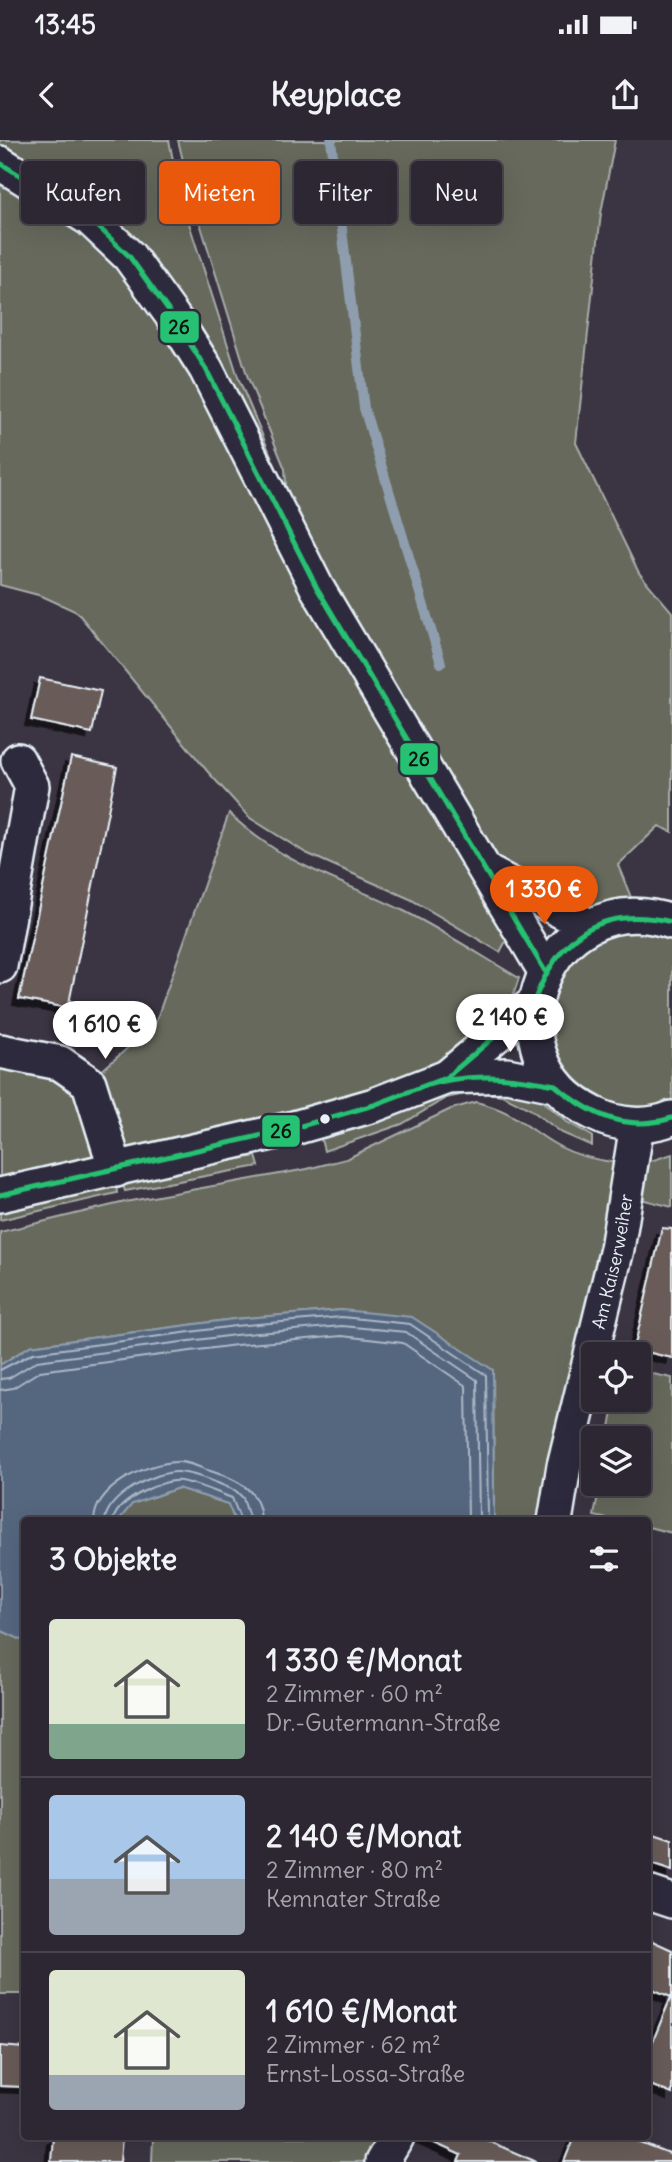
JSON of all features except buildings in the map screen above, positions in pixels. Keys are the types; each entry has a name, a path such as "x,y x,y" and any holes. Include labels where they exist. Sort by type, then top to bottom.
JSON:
{"street":[{"path":"0,163 90,219 129,256 173,317 206,369 317,589 416,758 489,873 545,971"},
{"path":"0,966 32,786 18,760"},
{"path":"489,873 589,926"},
{"path":"672,922 655,916 621,916 589,926 563,945 545,971 533,1004 537,1049 555,1085 578,1106 606,1120 637,1125 672,1118"},
{"path":"447,1077 533,1004"},
{"path":"0,1051 60,1063 89,1083 116,1170"},
{"path":"0,1195 304,1126 374,1105 447,1077 507,1075 555,1085"},
{"name":"Am Kaiserweiher","path":"556,1517 564,1465 617,1249 637,1125"},
{"path":"651,1895 672,1901"},
{"path":"382,2162 395,2140"}],"green space":[{"path":"0,140 169,140 173,161 159,161 159,224 189,224 239,380 278,472 272,475 216,361 76,224 145,224 145,161 21,161 21,170 0,149"},
{"path":"178,140 615,140 601,213 576,443 639,573 672,612 672,832 659,826 618,865 632,900 588,911 499,867 426,753 287,501 285,469 248,378 200,224 280,224 280,161 183,161"},
{"path":"0,176 21,190 21,224 74,224 82,229 119,263 164,324 507,939 500,952 410,899 306,853 250,818 208,772 77,612 42,596 0,585"},
{"path":"229,813 249,831 290,858 417,918 519,978 510,1005 439,1067 369,1093 121,1157 99,1073 155,1024"},
{"path":"649,932 672,939 672,1099 655,1106 631,1107 597,1097 575,1082 560,1061 551,1037 549,1011 555,985 569,962 592,943 612,935"},
{"path":"0,1066 56,1075 83,1092 102,1164 0,1185"},
{"path":"509,1087 543,1101 567,1122 592,1136 592,1146 562,1133 530,1109 502,1095 474,1092 446,1098 402,1124 324,1151 321,1139 377,1120 451,1088"},
{"path":"476,1102 509,1114 571,1152 627,1164 587,1342 581,1342 581,1367 547,1517 494,1517 493,1370 466,1355 342,1310 234,1319 30,1346 0,1365 0,1232 125,1202 307,1169 346,1159 451,1109"},
{"path":"672,1154 672,1207 633,1197 638,1165"},
{"path":"256,1156 259,1166 125,1191 121,1180"},
{"path":"116,1181 117,1193 0,1220 0,1206"},
{"path":"651,1374 672,1378 672,1533 651,1528 651,1517 594,1516 598,1496 651,1496 651,1426 610,1426 613,1412 651,1412"},
{"path":"178,1488 228,1504 233,1517 121,1517 132,1504"},
{"path":"0,1630 21,1640 21,1994 0,1994"},
{"path":"153,2140 383,2140 370,2162 152,2162"}],"water":[{"path":"342,1310 412,1317 493,1370 494,1517 233,1517 228,1504 178,1488 132,1504 121,1517 21,1517 21,1640 0,1630 0,1365 30,1346 234,1319"}],"waterway":[{"path":"331,140 364,408 441,663"}],"transit line":[{"name":"26","path":"0,163 90,219 129,256 173,317 206,369 317,588 545,971"},
{"name":"26","path":"533,1004 555,960 584,931 623,918 672,922"},
{"name":"26","path":"0,1195 294,1128 374,1105 447,1077 533,1004"},
{"name":"26","path":"421,1087 471,1077 521,1079 555,1085"},
{"name":"26","path":"555,1085 582,1105 609,1118 639,1123 672,1118"}]}
